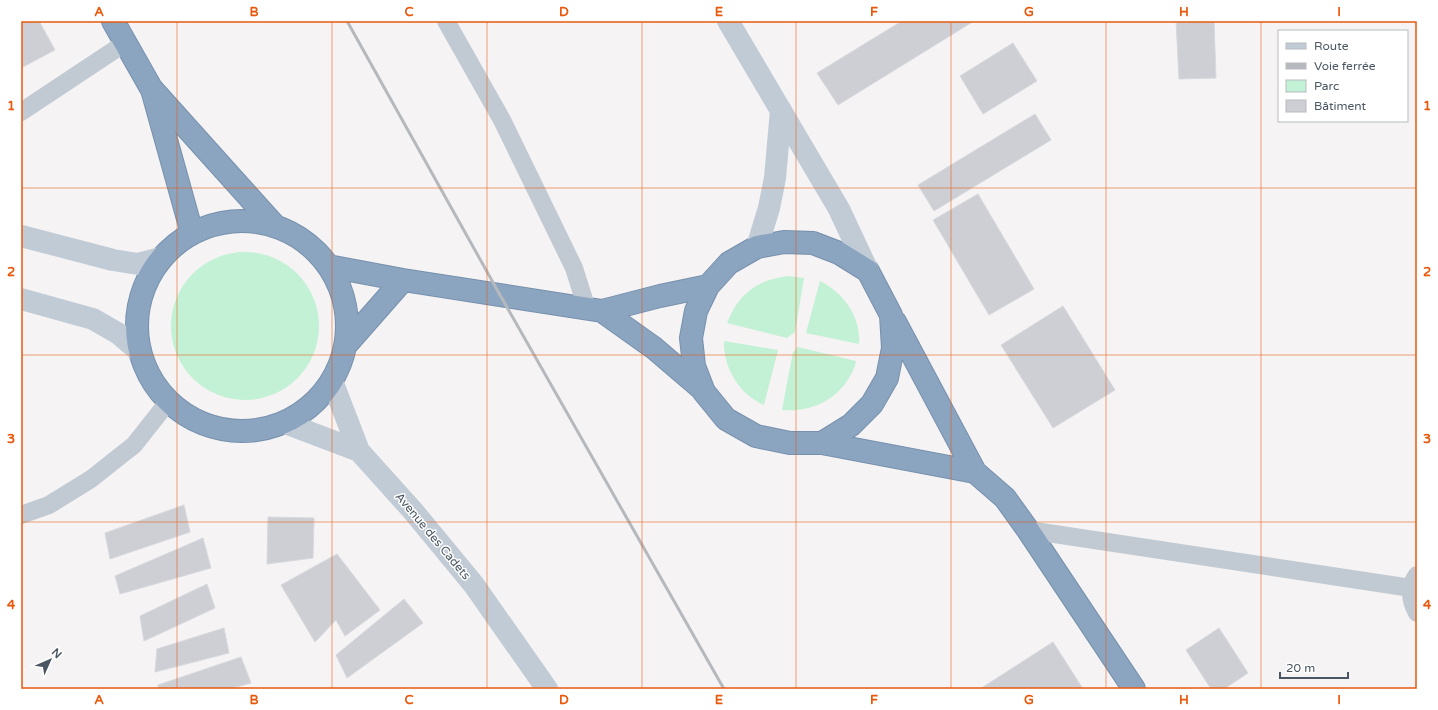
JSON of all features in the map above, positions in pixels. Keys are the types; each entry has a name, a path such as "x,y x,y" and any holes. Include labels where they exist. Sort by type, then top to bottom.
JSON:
{"highway":[{"path":"112,21 152,88 275,226"},
{"path":"152,88 192,233"},
{"path":"247,221 275,226 295,236 313,249 328,266 341,291 347,318 345,346 332,381 312,406 285,423 255,431 224,430 194,421 168,402 150,379 139,351 138,302 161,258 175,244 192,233 218,223 247,221"},
{"path":"704,392 694,366 691,338 696,311 708,286 729,263 757,247 784,242 813,243 839,253 868,272 975,472 1005,498 1134,689"},
{"path":"328,266 403,280 594,310 708,286"},
{"path":"345,346 403,280"},
{"path":"594,310 654,348 704,392 726,419 756,436 790,444 822,443 975,472"},
{"path":"822,443 851,425 872,404 887,378 893,348 891,315"}],"street":[{"path":"446,21 502,120 594,310"},
{"path":"728,21 839,209 868,272"},
{"path":"21,112 125,43"},
{"path":"757,247 770,208 775,178 780,110"},
{"path":"21,236 119,261 138,264 161,258"},
{"path":"21,299 93,318 119,334 139,351"},
{"path":"332,381 360,451"},
{"path":"21,514 50,505 92,479 134,445 168,402"},
{"name":"Avenue des Cadets","path":"285,423 360,451 413,511 474,585 547,689"},
{"path":"1028,530 1414,582 1412,604 1417,613"}],"green space":[{"path":"252,252 267,255 280,260 298,273 311,291 314,298 318,311 318,341 314,354 311,361 298,379 280,392 273,395 260,399 238,400 223,397 210,392 192,379 179,361 176,354 172,341 171,319 174,304 179,291 192,273 210,260 217,257 230,253"},
{"path":"788,276 804,278 795,332 787,338 727,323 737,304 750,290 767,281"},
{"path":"820,281 829,286 843,299 854,315 859,334 859,344 806,333"},
{"path":"724,341 778,350 764,405 747,395 735,379 726,361"},
{"path":"798,347 856,361 853,371 847,381 841,389 827,400 810,408 782,410 793,352"}],"building":[{"path":"21,21 39,21 55,50 21,68"},
{"path":"902,21 974,21 838,105 817,73"},
{"path":"1176,21 1214,21 1216,78 1179,79"},
{"path":"1013,43 1037,81 983,114 960,76"},
{"path":"1035,114 1051,140 934,211 918,185"},
{"path":"978,194 1034,289 989,315 933,220"},
{"path":"1063,306 1115,390 1053,428 1001,345"},
{"path":"184,505 190,532 110,559 105,533"},
{"path":"268,517 314,518 313,558 267,564"},
{"path":"203,538 211,568 120,594 115,576"},
{"path":"337,554 380,610 345,636 336,620 315,642 281,585"},
{"path":"207,584 215,608 144,641 140,616"},
{"path":"404,599 423,623 347,678 336,655"},
{"path":"224,628 229,653 155,672 157,649"},
{"path":"1219,628 1248,673 1224,689 1211,689 1186,650"},
{"path":"1053,642 1083,689 980,689"},
{"path":"241,657 251,683 229,689 159,689 158,685"}],"railway":[{"path":"347,21 500,295 724,689"}]}
